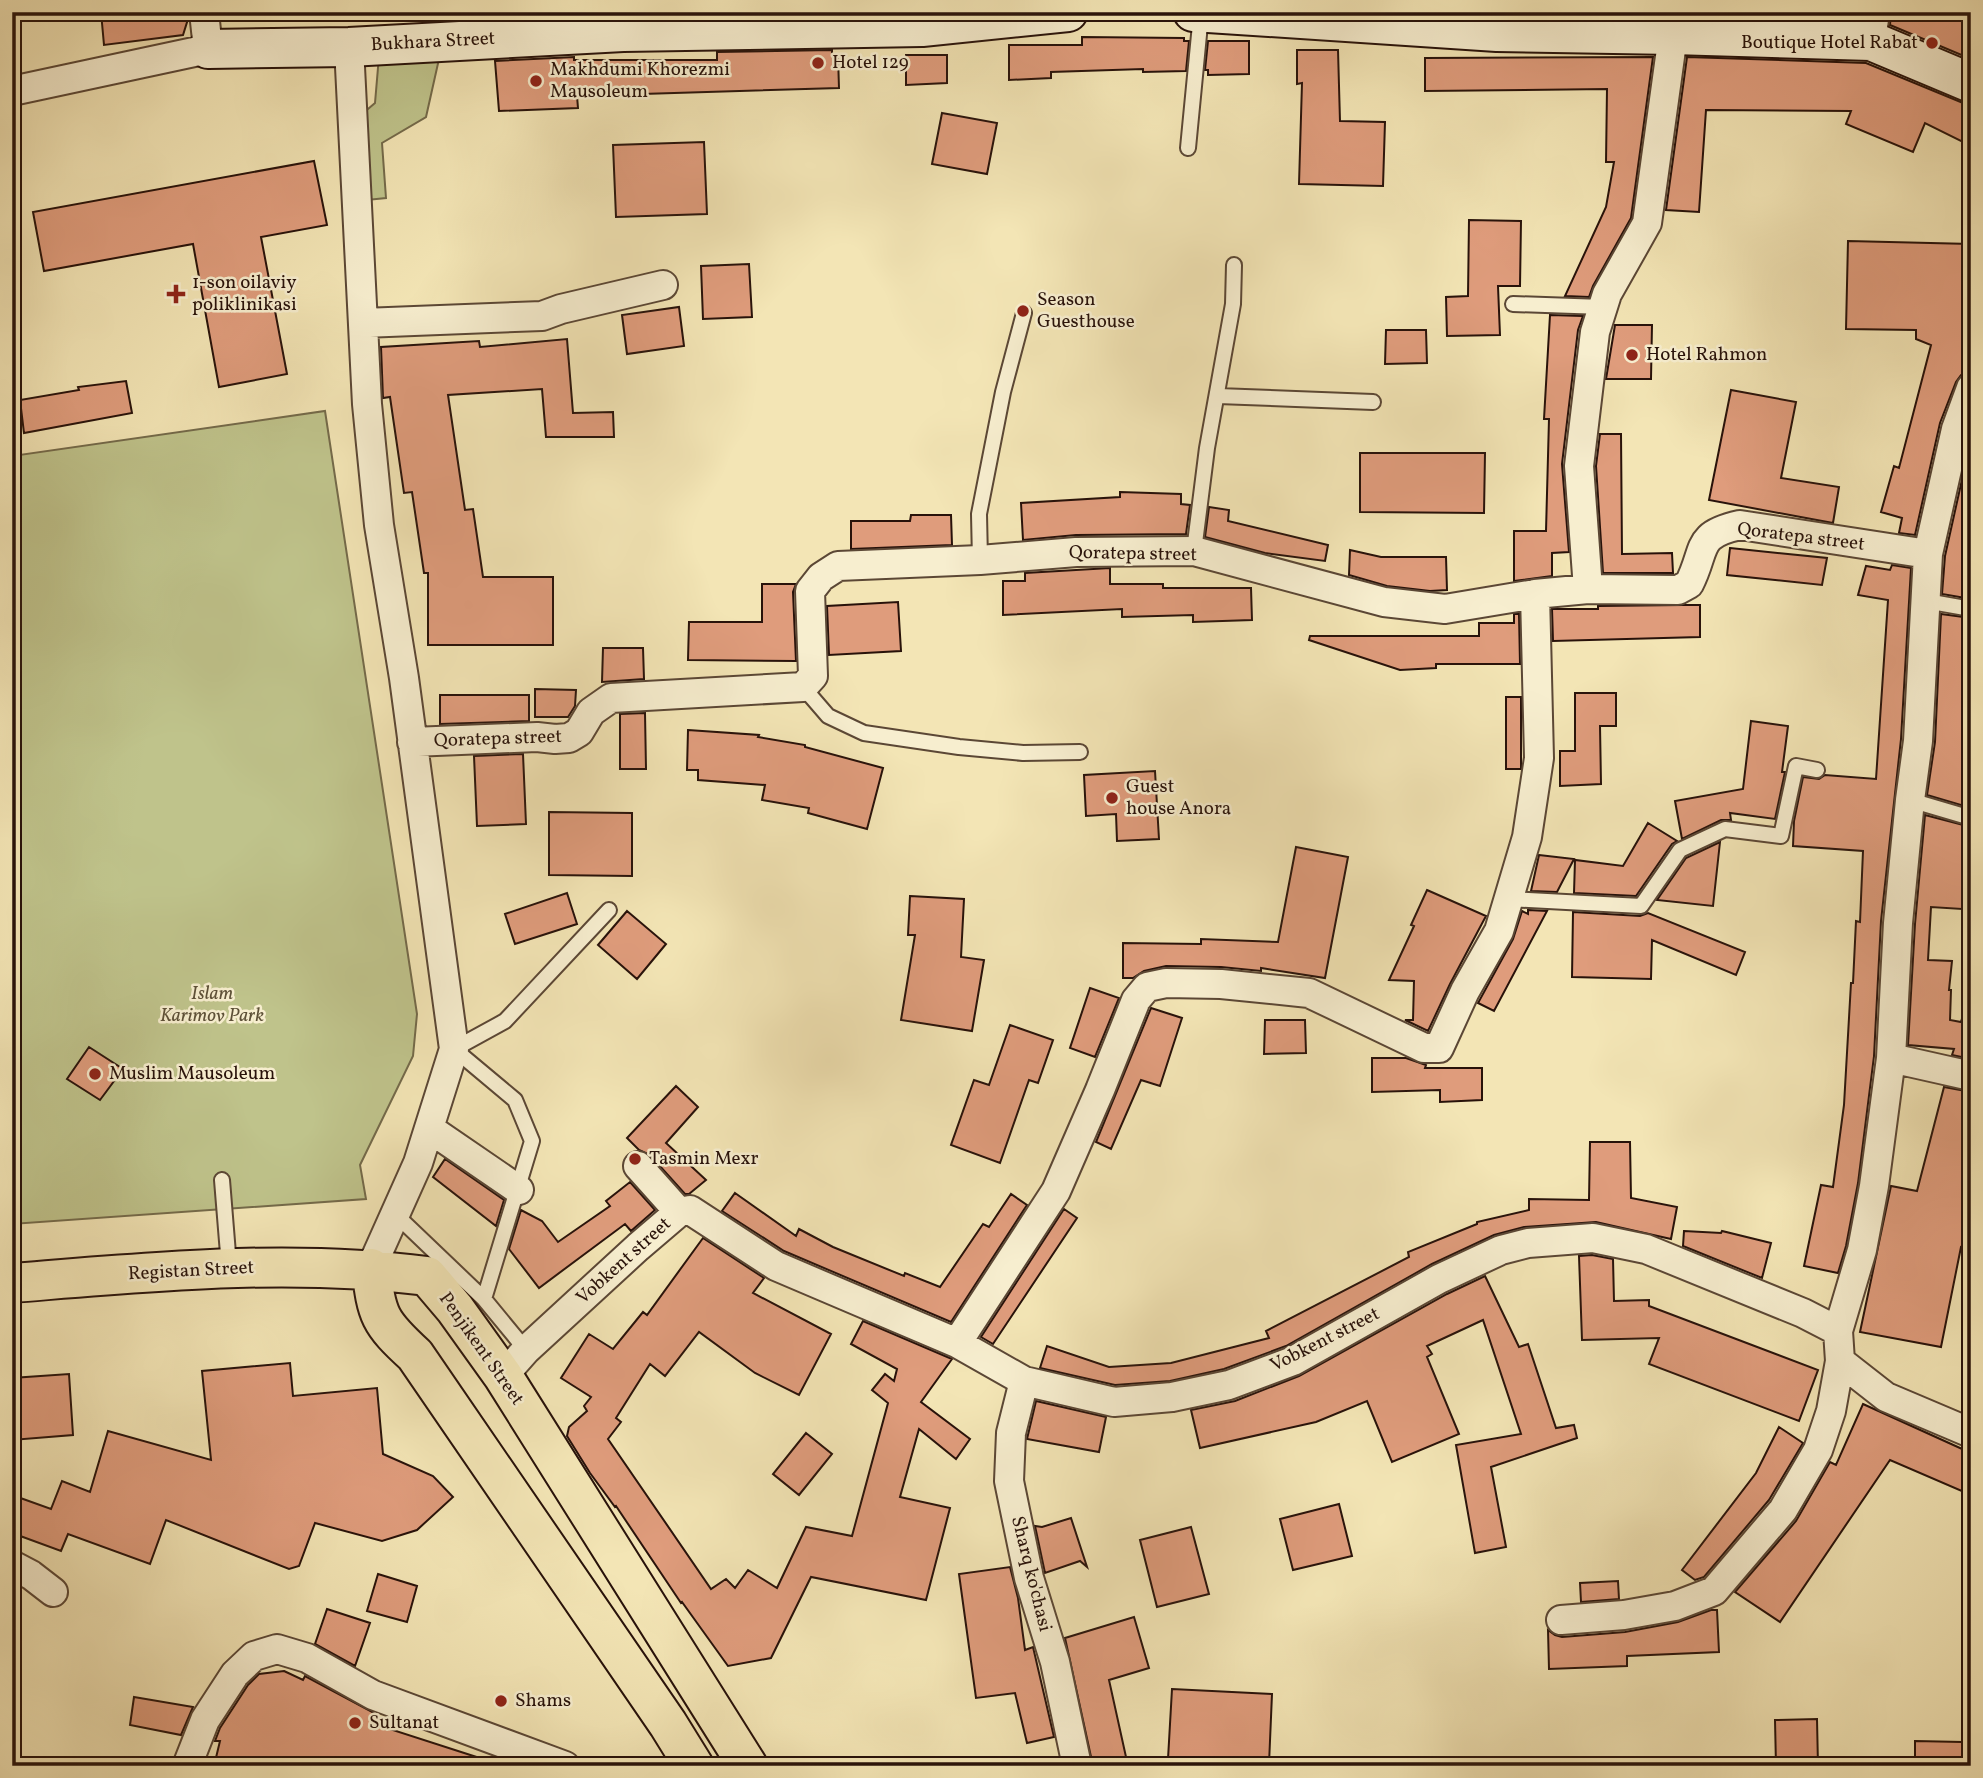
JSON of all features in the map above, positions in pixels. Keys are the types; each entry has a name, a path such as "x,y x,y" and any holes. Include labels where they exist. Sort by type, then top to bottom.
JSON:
{"main road":[{"name":"Registan Street","path":"12,1283 270,1266 371,1268"},
{"name":"Penjikent Street","path":"371,1268 427,1276 455,1309 514,1363 748,1766"},
{"path":"371,1268 376,1307 386,1327 415,1355 668,1724 684,1762"}],"street":[{"name":"Bukhara Street","path":"12,91 206,31 349,47 622,32 922,27 1068,12"},
{"path":"1193,12 1497,32 1672,34 1873,27 1971,83"},
{"path":"1588,589 1579,466 1595,332 1607,294 1647,223 1672,34"},
{"path":"349,47 367,404 379,525 454,1049 430,1129 371,1268"},
{"path":"363,323 542,316 663,285"},
{"path":"1561,1620 1624,1615 1675,1606 1714,1591 1783,1510 1818,1450 1831,1410 1840,1361 1838,1331 1862,1250 1874,1186 1891,1058 1898,923 1910,800 1919,741 1928,554 1956,429 1971,388"},
{"name":"Qoratepa street","path":"412,742 569,738 579,732 591,712 611,698 803,688 813,676 810,591 821,577 838,566 980,560 1076,552 1194,551 1318,585 1396,603 1445,609 1535,594 1588,589 1678,590 1689,584 1704,541 1720,530 1740,525 1928,554"},
{"path":"957,1343 1056,1191 1136,1000 1147,986 1166,983 1221,984 1309,993 1424,1048 1440,1048 1465,991 1499,931 1527,837 1539,758 1535,594"},
{"path":"1891,1058 1971,1076"},
{"path":"430,1129 519,1191"},
{"path":"638,1166 679,1212"},
{"name":"Vobkent street","path":"514,1363 679,1212 690,1210 776,1266 957,1343 1024,1381 1114,1402 1172,1397 1229,1385 1293,1361 1439,1279 1501,1250 1528,1243 1592,1238 1646,1249 1838,1331"},
{"path":"1840,1361 1886,1397 1971,1433"},
{"name":"Sharq ko'chasi","path":"1024,1381 1011,1433 1009,1481 1029,1578 1055,1662 1077,1766"},
{"path":"12,1566 31,1575 53,1592"},
{"path":"187,1766 205,1720 235,1674 254,1656 276,1649 306,1658 373,1695 565,1766"}],"lane":[{"path":"1188,148 1201,12"},
{"path":"1194,551 1207,448 1233,304 1234,265"},
{"path":"1513,304 1603,307"},
{"path":"980,560 979,514 1003,392 1024,313"},
{"path":"1218,396 1373,402"},
{"path":"1926,601 1971,609"},
{"path":"803,688 828,716 864,733 998,750 1080,752"},
{"path":"1509,899 1641,906 1680,850 1725,829 1781,836 1796,766 1817,770"},
{"path":"1910,800 1971,818"},
{"path":"484,1299 532,1141 515,1100 454,1049 505,1021 608,909"},
{"path":"222,1180 229,1268"},
{"path":"394,1213 484,1299 514,1363"}],"green space":[{"path":"441,50 426,117 382,143 386,198 367,200 361,115 375,103 379,56"},
{"name":"Islam Karimov Park","path":"325,411 417,1014 413,1056 360,1165 366,1199 12,1224 12,456"}],"building":[{"path":"101,12 188,12 188,19 183,35 104,45"},
{"name":"Boutique Hotel Rabat","path":"1891,12 1971,12 1971,59 1890,25"},
{"path":"1082,37 1184,38 1184,41 1189,41 1186,71 1143,72 1143,69 1051,72 1051,78 1009,80 1009,45 1082,45"},
{"path":"1208,41 1249,41 1249,74 1208,75 1208,70 1205,70"},
{"path":"832,50 832,56 838,56 839,88 577,96 578,108 499,111 495,61 574,57 574,60 717,60 717,52"},
{"path":"1297,50 1338,50 1340,121 1385,122 1383,186 1299,184 1302,83 1297,84"},
{"path":"906,55 947,55 947,83 906,85"},
{"path":"1653,57 1631,218 1589,297 1565,296 1606,207 1614,162 1606,162 1607,89 1425,91 1425,58"},
{"path":"1687,57 1866,63 1971,104 1971,146 1925,123 1913,152 1846,124 1851,111 1706,110 1699,212 1666,210"},
{"path":"942,113 997,123 987,174 932,164"},
{"path":"704,142 707,214 616,217 613,145"},
{"path":"314,161 327,225 261,237 287,374 219,387 193,244 44,271 33,212"},
{"path":"1469,220 1521,221 1520,286 1498,286 1500,335 1447,336 1446,297 1468,296"},
{"path":"1848,241 1971,244 1971,372 1961,375 1956,382 1940,423 1915,535 1899,533 1902,518 1881,512 1894,466 1899,468 1931,345 1916,339 1916,330 1846,329"},
{"path":"749,264 752,317 703,319 701,266"},
{"path":"679,307 684,346 627,354 622,315"},
{"path":"1550,315 1583,316 1578,330 1562,464 1569,552 1552,553 1552,576 1514,581 1514,531 1546,531 1549,419 1544,419"},
{"path":"1615,325 1652,325 1651,379 1606,379"},
{"path":"1386,330 1426,330 1427,363 1385,364"},
{"path":"567,339 573,413 613,412 614,437 546,437 542,389 448,395 465,510 473,509 483,577 553,577 553,645 428,645 428,573 424,573 412,492 404,493 390,397 383,398 381,347 479,341 480,347"},
{"path":"126,381 132,413 24,433 20,400 79,390 78,387"},
{"path":"1731,390 1796,402 1781,478 1839,487 1833,523 1709,500"},
{"path":"1600,434 1621,434 1622,554 1672,553 1673,573 1603,573 1596,466"},
{"path":"1971,439 1971,599 1942,594 1945,556"},
{"path":"1360,453 1485,453 1484,513 1360,512"},
{"path":"1120,492 1181,494 1181,504 1190,505 1186,534 1076,535 1023,540 1021,503 1120,497"},
{"path":"1209,507 1229,510 1228,521 1328,545 1325,561 1265,553 1205,537"},
{"path":"911,515 951,515 952,545 851,549 851,521 910,521"},
{"path":"1730,548 1827,558 1822,585 1727,575"},
{"path":"1350,550 1381,557 1446,557 1447,590 1430,591 1387,586 1349,575"},
{"path":"1892,565 1911,568 1901,739 1881,921 1874,1056 1858,1183 1838,1273 1804,1266 1821,1185 1833,1187 1844,1105 1856,921 1860,922 1863,851 1793,846 1794,821 1803,777 1819,779 1825,775 1876,779 1888,600 1858,595 1866,566 1890,570"},
{"path":"1110,568 1110,584 1163,584 1163,588 1251,588 1252,620 1193,622 1193,615 1122,617 1122,609 1003,615 1003,581 1025,581 1025,573"},
{"path":"762,584 796,584 793,592 796,661 688,660 689,622 762,622"},
{"path":"898,602 901,651 829,655 827,606"},
{"path":"1700,605 1700,637 1553,641 1552,609"},
{"path":"1514,614 1519,614 1520,664 1436,664 1436,668 1400,670 1309,640 1310,636 1479,636 1479,623 1514,623"},
{"path":"1941,614 1971,618 1971,808 1927,795 1935,742"},
{"path":"603,648 643,648 644,679 602,682"},
{"path":"535,689 576,690 575,706 568,717 535,717"},
{"path":"1575,693 1616,693 1616,726 1600,726 1601,784 1560,786 1560,751 1575,751"},
{"path":"440,695 529,695 529,721 440,724"},
{"path":"1506,697 1521,697 1521,769 1506,769"},
{"path":"645,713 646,769 620,769 620,714"},
{"path":"1751,721 1788,726 1782,772 1785,772 1775,819 1730,813 1731,820 1721,820 1682,839 1675,801 1743,789"},
{"path":"688,730 759,735 758,737 805,745 883,768 867,829 808,813 809,808 762,800 765,785 698,780 698,770 687,770"},
{"path":"523,754 526,824 477,826 474,756"},
{"path":"1155,771 1159,839 1117,841 1116,814 1086,816 1084,775"},
{"path":"549,812 632,813 632,876 549,875"},
{"path":"1925,815 1971,827 1971,863 1965,863 1962,909 1931,907 1928,960 1952,961 1950,1020 1961,1022 1963,1015 1971,1016 1971,1059 1952,1055 1954,1049 1908,1045"},
{"path":"1648,823 1677,841 1672,844 1636,896 1574,893 1575,860 1623,866"},
{"path":"1720,842 1713,906 1657,900 1686,858"},
{"path":"1296,847 1348,857 1325,978 1261,968 1261,971 1166,966 1144,971 1133,978 1123,978 1123,943 1201,944 1201,939 1278,942"},
{"path":"1539,855 1574,859 1557,892 1531,891"},
{"path":"1427,890 1486,916 1428,1031 1405,1020 1413,1020 1414,981 1389,980"},
{"path":"567,893 577,924 515,944 505,914"},
{"path":"910,896 964,899 961,957 984,960 972,1031 901,1020 915,935 908,935"},
{"path":"1528,910 1547,911 1494,1011 1478,1003 1513,939 1522,911 1528,914"},
{"path":"627,911 666,944 637,979 598,945"},
{"path":"1573,912 1640,916 1648,913 1745,952 1736,975 1652,940 1651,979 1572,977"},
{"path":"1090,988 1119,998 1095,1057 1070,1048"},
{"path":"1151,1008 1182,1018 1160,1086 1141,1080 1111,1149 1096,1142"},
{"path":"1265,1020 1305,1020 1306,1053 1264,1054"},
{"path":"1010,1025 1053,1040 1038,1083 1029,1080 1000,1163 951,1145 974,1080 989,1085"},
{"name":"Muslim Mausoleum","path":"89,1047 123,1069 100,1100 67,1079"},
{"path":"1372,1058 1406,1058 1426,1065 1425,1068 1482,1068 1482,1100 1440,1102 1440,1090 1372,1092"},
{"path":"676,1086 698,1107 666,1143 706,1180 689,1194 685,1194 650,1155 639,1150 627,1138"},
{"path":"1944,1087 1971,1092 1971,1249 1961,1247 1941,1347 1860,1332 1891,1186 1917,1191"},
{"path":"1590,1142 1630,1142 1631,1198 1677,1207 1671,1239 1596,1222 1524,1227 1494,1235 1432,1264 1286,1346 1224,1369 1170,1381 1115,1385 1040,1368 1047,1346 1109,1367 1171,1363 1269,1338 1266,1331 1409,1257 1408,1252 1477,1222 1529,1210 1529,1199 1589,1200"},
{"path":"445,1159 504,1200 496,1226 433,1177"},
{"path":"630,1182 655,1210 631,1231 625,1224 539,1288 509,1249 521,1210 542,1221 558,1242 610,1206 606,1201"},
{"path":"735,1193 796,1236 799,1229 833,1247 904,1276 905,1273 940,1287 983,1224 989,1227 1011,1194 1027,1205 951,1322 784,1251 722,1211"},
{"path":"1064,1209 1077,1218 993,1344 981,1337"},
{"path":"1684,1231 1722,1231 1771,1243 1762,1278 1683,1246"},
{"path":"703,1238 764,1278 753,1293 831,1334 799,1395 755,1373 699,1332 665,1376 650,1364 616,1418 621,1422 608,1439 711,1589 726,1579 735,1588 748,1570 777,1588 806,1527 852,1536 888,1403 872,1390 885,1374 894,1381 897,1369 851,1344 863,1321 952,1359 921,1402 970,1439 956,1459 919,1429 900,1497 950,1508 926,1600 811,1577 771,1658 728,1666 590,1473 567,1436 569,1427 587,1411 584,1406 591,1397 561,1378 589,1334 613,1349 643,1312 647,1315"},
{"path":"1592,1255 1613,1259 1614,1301 1649,1300 1649,1306 1818,1370 1799,1421 1649,1364 1659,1338 1582,1340 1579,1256"},
{"path":"1485,1276 1519,1347 1528,1344 1556,1428 1574,1425 1577,1438 1491,1467 1506,1547 1475,1553 1456,1445 1521,1434 1483,1320 1427,1346 1432,1354 1427,1357 1459,1434 1392,1462 1367,1401 1316,1422 1200,1448 1191,1410 1235,1401 1299,1376 1447,1294"},
{"path":"290,1363 293,1396 377,1388 383,1454 433,1476 453,1497 417,1530 382,1541 315,1523 299,1566 289,1569 166,1520 150,1564 68,1534 61,1551 12,1533 12,1495 51,1509 62,1481 90,1492 108,1431 211,1460 202,1371"},
{"path":"69,1374 73,1435 12,1440 12,1378"},
{"path":"1036,1401 1106,1417 1099,1452 1027,1439"},
{"path":"1863,1404 1971,1453 1971,1495 1890,1460 1780,1622 1735,1592 1796,1521 1830,1462 1836,1465"},
{"path":"1779,1427 1803,1443 1769,1500 1704,1577 1695,1580 1682,1570 1756,1473"},
{"path":"806,1433 832,1454 799,1495 773,1474"},
{"path":"1339,1504 1352,1556 1293,1570 1280,1519"},
{"path":"1071,1518 1087,1567 1080,1561 1045,1573 1035,1526 1042,1527"},
{"path":"1191,1527 1209,1594 1157,1607 1140,1540"},
{"path":"1010,1567 1018,1598 1025,1650 1033,1647 1054,1737 1027,1743 1015,1693 976,1698 959,1574"},
{"path":"378,1574 417,1586 407,1622 367,1611"},
{"path":"1618,1581 1619,1599 1581,1602 1580,1583"},
{"path":"327,1609 370,1623 355,1666 315,1644"},
{"path":"1717,1610 1719,1652 1627,1656 1627,1666 1549,1669 1548,1630 1562,1637 1625,1632 1678,1622"},
{"path":"1134,1617 1149,1668 1109,1680 1128,1766 1093,1766 1065,1638"},
{"path":"284,1671 303,1680 305,1676 378,1715 374,1724 489,1761 488,1766 214,1766 220,1741 215,1741 220,1728 248,1685 259,1674"},
{"path":"1172,1689 1272,1694 1269,1764 1168,1759"},
{"path":"134,1697 193,1707 181,1735 130,1725"},
{"path":"1817,1719 1818,1766 1776,1766 1775,1720"},
{"path":"1915,1741 1962,1742 1962,1766 1915,1766"}],"place":[{"name":"Boutique Hotel Rabat","path":"1932,43"},
{"name":"Hotel 129","path":"818,63"},
{"name":"Makhdumi Khorezmi Mausoleum","path":"536,81"},
{"name":"1-son oilaviy poliklinikasi","path":"176,294"},
{"name":"Season Guesthouse","path":"1023,311"},
{"name":"Hotel Rahmon","path":"1632,355"},
{"name":"Guest house Anora","path":"1112,798"},
{"name":"Muslim Mausoleum","path":"95,1074"},
{"name":"Tasmin Mexr","path":"635,1159"},
{"name":"Shams","path":"501,1701"},
{"name":"Sultanat","path":"355,1723"}]}
